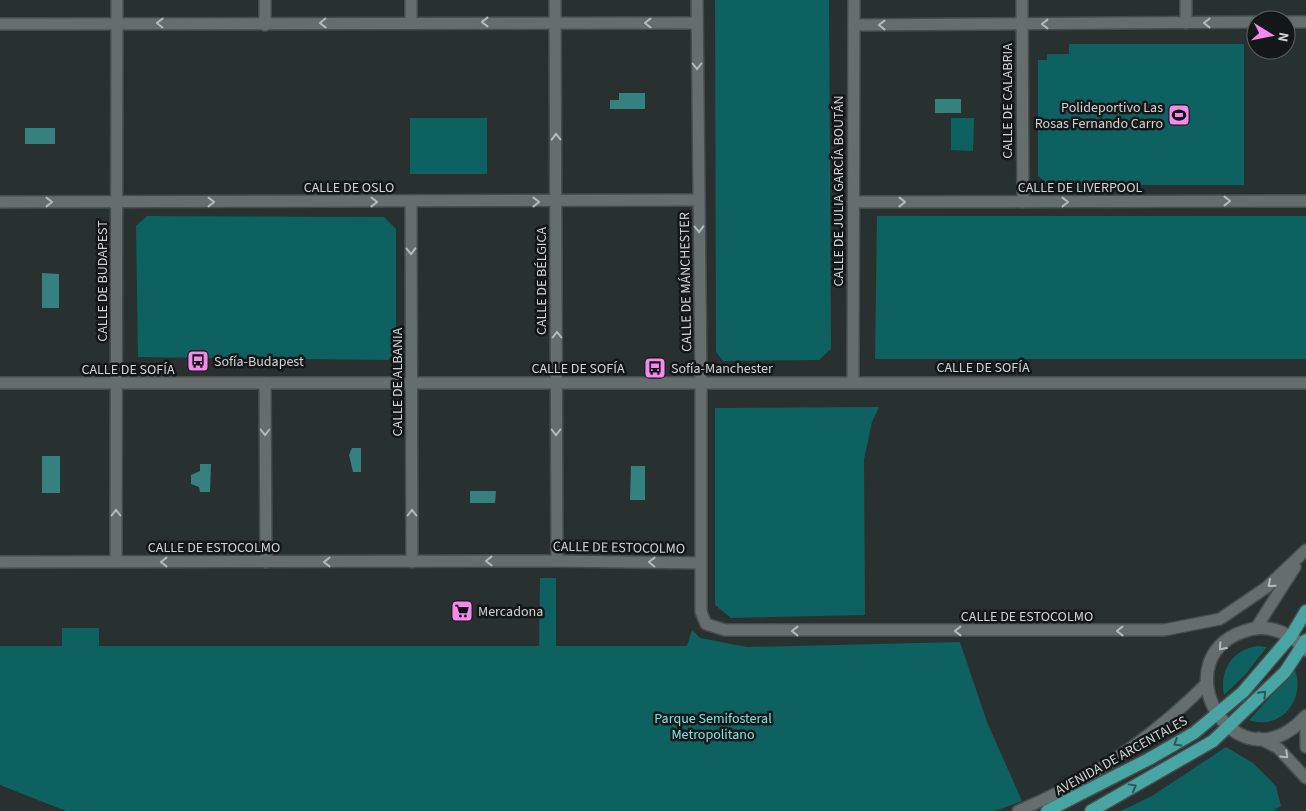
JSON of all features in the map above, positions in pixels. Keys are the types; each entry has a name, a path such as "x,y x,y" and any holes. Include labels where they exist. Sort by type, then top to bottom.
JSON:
{"main road":[{"name":"AVENIDA DE ARCENTALES","path":"1047,811 1149,759 1194,733 1242,692 1291,636 1306,610"},
{"path":"1091,811 1206,745 1250,707 1284,672 1305,645"}],"street":[{"name":"CALLE DE BUDAPEST","path":"116,561 117,0"},
{"path":"265,0 265,25"},
{"path":"411,0 411,22"},
{"name":"CALLE DE BÉLGICA","path":"554,0 557,561"},
{"name":"CALLE DE MÁNCHESTER","path":"697,0 701,383 700,563"},
{"name":"CALLE DE JULIA GARCÍA BOUTÁN","path":"853,382 854,0"},
{"name":"CALLE DE CALABRIA","path":"1022,0 1023,202"},
{"path":"1186,0 1186,23"},
{"path":"0,24 117,22 265,25 411,22 697,23"},
{"path":"854,25 1246,22"},
{"name":"CALLE DE OSLO","path":"0,202 556,202 698,200"},
{"name":"CALLE DE LIVERPOOL","path":"853,202 1306,201"},
{"name":"CALLE DE ALBANIA","path":"411,202 412,562"},
{"path":"265,383 266,562"},
{"name":"CALLE DE SOFÍA","path":"0,384 1306,383"},
{"name":"CALLE DE ESTOCOLMO","path":"0,562 557,561 700,563 701,612 706,624 725,630 1164,630 1220,619 1267,587 1306,550"},
{"name":"CALLE DE ESTOCOLMO","path":"1256,628 1306,550"},
{"path":"1305,645 1291,636 1274,629 1256,628 1243,631 1221,646 1208,670 1206,683 1211,705 1216,715 1227,727 1248,737 1259,738 1286,733 1306,716"},
{"name":"AVENIDA DE ARCENTALES","path":"1018,811 1074,786 1115,761 1150,735 1206,683"},
{"path":"1306,722 1306,747"},
{"path":"1259,738 1278,748 1306,778"}],"green space":[{"path":"715,0 829,0 831,349 819,360 723,361 716,352"},
{"path":"1069,44 1244,44 1244,185 1049,185 1038,176 1038,60 1047,60 1047,54 1069,54"},
{"path":"410,118 487,118 487,174 410,174"},
{"path":"951,118 974,118 973,151 951,150"},
{"path":"147,216 384,217 396,229 396,351 388,360 138,357 136,226"},
{"path":"877,216 1306,216 1306,359 875,359"},
{"path":"879,407 872,422 864,459 865,615 731,618 715,605 715,408"},
{"name":"Parque Semifosteral Metropolitano","path":"540,578 556,578 556,646 687,646 692,630 700,638 747,647 960,642 987,722 1022,801 995,811 66,811 0,785 0,646 62,646 62,628 99,628 99,646 539,646"},
{"path":"1258,646 1267,647 1245,675 1224,695 1224,677 1230,662 1241,651"},
{"path":"1295,670 1297,692 1288,710 1280,717 1271,721 1249,720"},
{"path":"1226,747 1253,763 1276,786 1281,806 1273,811 1121,811 1152,796"}],"shaded area":[{"path":"619,93 645,93 645,109 610,109 610,100 619,100"},
{"path":"935,99 961,99 961,113 935,113"},
{"path":"25,128 55,128 55,144 25,144"},
{"path":"42,273 59,274 59,308 42,308"},
{"path":"352,448 361,448 361,472 353,472 349,455"},
{"path":"42,456 60,456 60,493 42,493"},
{"path":"200,464 211,464 210,492 200,492 199,487 191,484 191,475 200,471"},
{"path":"631,466 645,466 645,500 630,500"},
{"path":"470,491 496,491 495,503 470,503"}],"place":[{"name":"Polideportivo Las Rosas Fernando Carro","path":"1179,115"},
{"name":"Sofía-Budapest","path":"198,361"},
{"name":"Sofía-Manchester","path":"655,368"},
{"name":"Mercadona","path":"462,611"}]}
